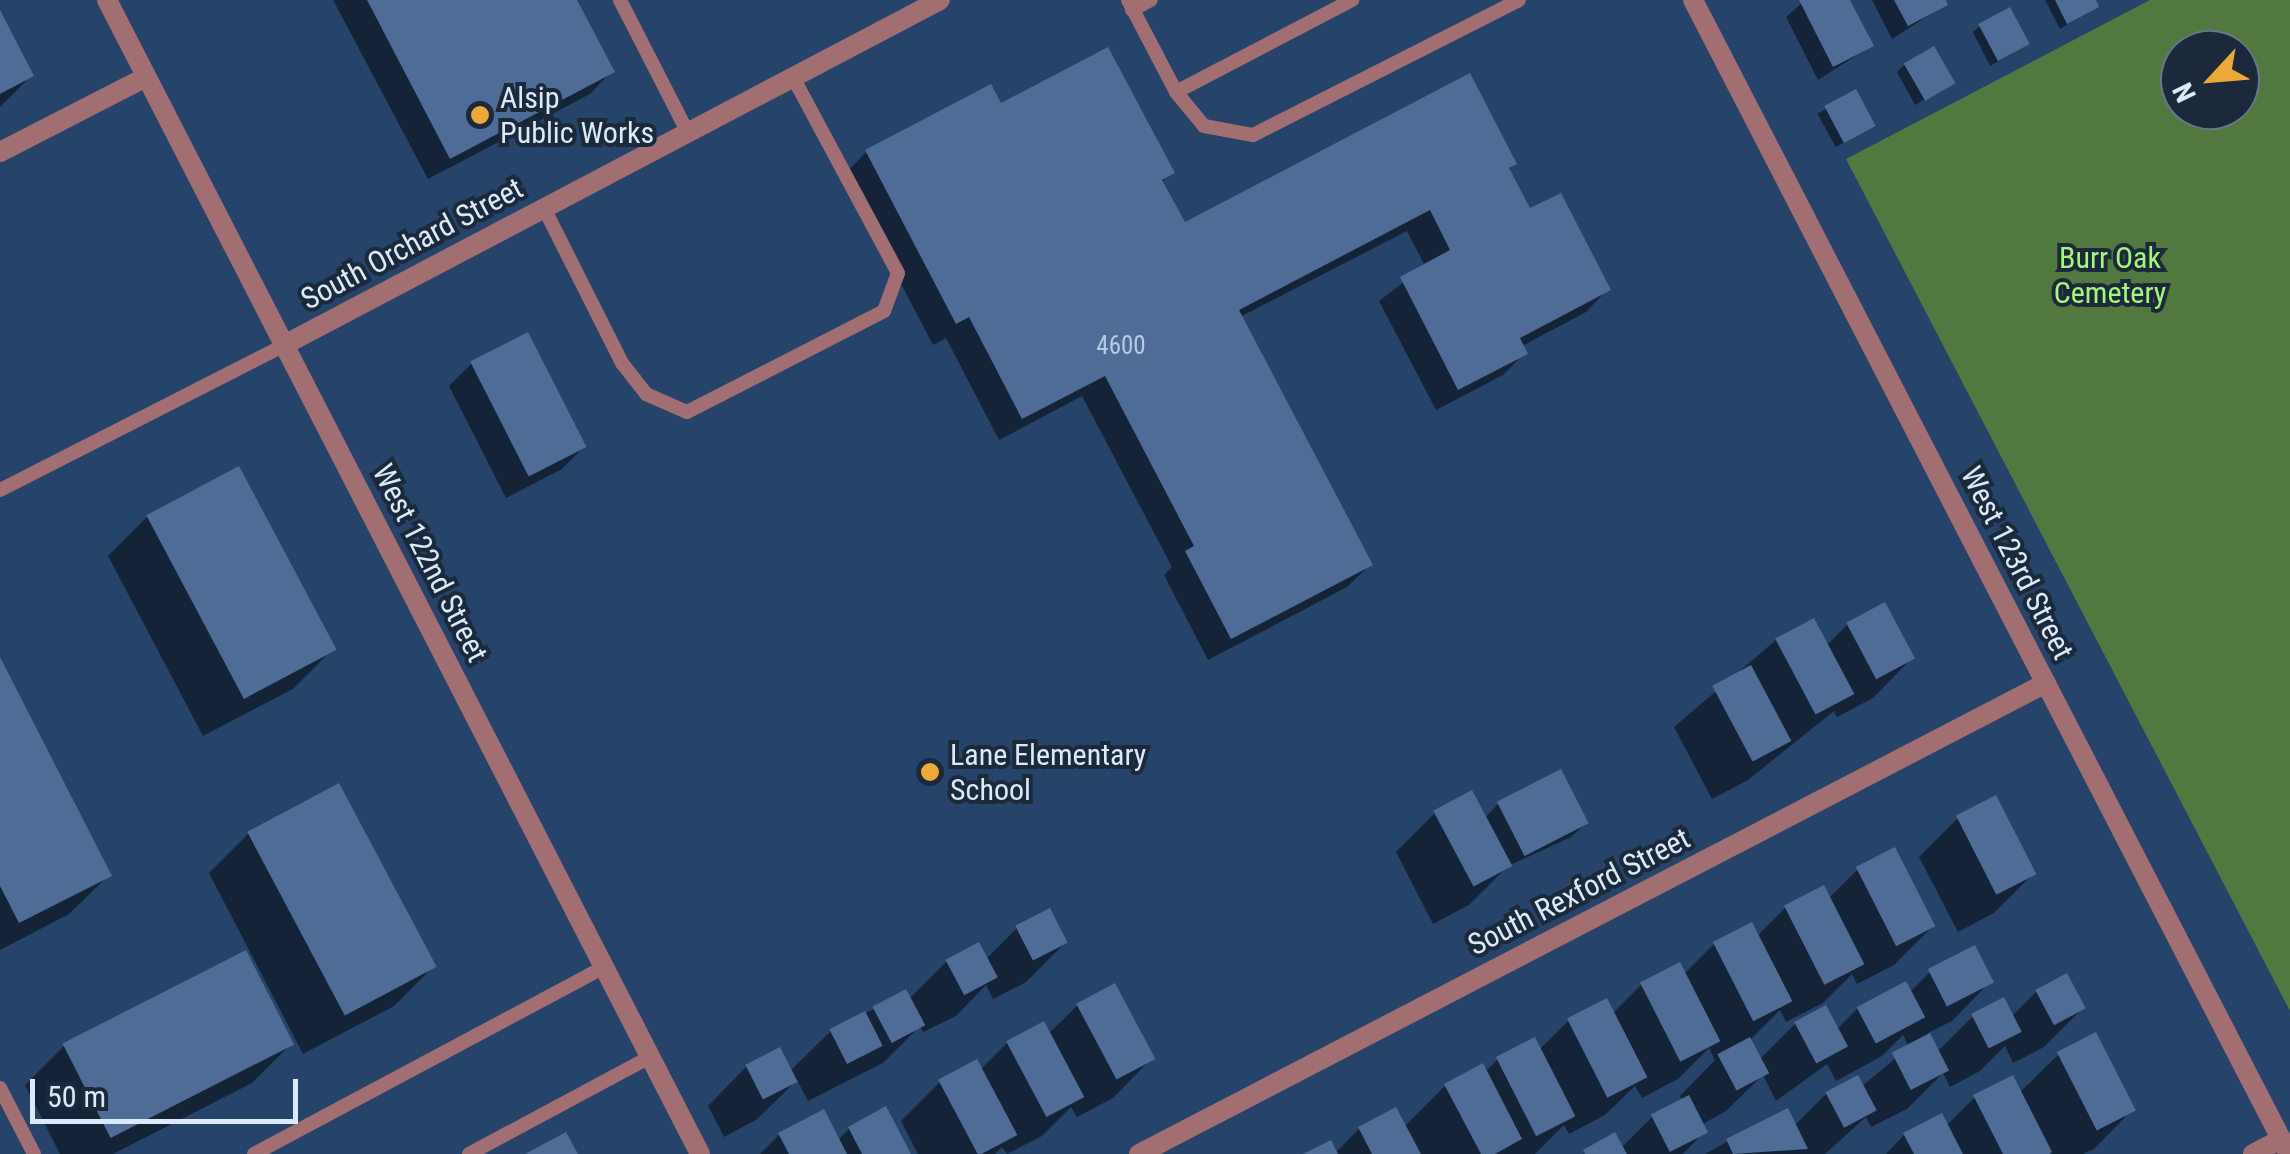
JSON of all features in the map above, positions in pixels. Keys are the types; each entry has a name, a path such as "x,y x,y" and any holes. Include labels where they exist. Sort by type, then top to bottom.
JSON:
{"street":[{"name":"West 122nd Street","path":"107,0 700,1154"},
{"name":"South Orchard Street","path":"284,346 940,0"},
{"name":"West 123rd Street","path":"1692,0 2285,1147"},
{"path":"0,152 146,77"},
{"name":"South Rexford Street","path":"1139,1154 2046,683"},
{"path":"2253,1154 2285,1147"}],"lane":[{"path":"620,0 688,132"},
{"path":"1151,0 1130,5 1176,92 1204,126 1253,135 1519,0"},
{"path":"1176,92 1352,0"},
{"path":"544,208 622,363 646,394 687,412 884,310 898,273 793,78"},
{"path":"0,490 284,346"},
{"path":"254,1154 604,967"},
{"path":"469,1154 650,1057"},
{"path":"0,1088 34,1154"}],"green space":[{"name":"Burr Oak Cemetery","path":"2150,0 2290,0 2290,1011 1846,159"}],"building":[{"name":"Alsip Public Works","path":"367,0 577,0 615,72 450,159"},
{"path":"1799,0 1850,0 1874,46 1833,67"},
{"path":"1894,0 1946,0 1948,5 1908,26"},
{"path":"2055,0 2096,0 2099,7 2067,24"},
{"path":"2010,7 2030,44 1998,61 1978,24"},
{"path":"0,10 34,76 0,94"},
{"path":"1934,46 1956,83 1925,101 1904,64"},
{"path":"1108,47 1175,173 1162,180 1185,222 1470,73 1517,164 1509,168 1530,208 1561,193 1611,290 1520,338 1528,354 1458,390 1400,277 1450,250 1430,210 1239,310 1373,565 1231,639 1185,551 1194,546 1105,376 1022,419 969,317 956,324 865,150 991,84 1001,103"},
{"path":"1856,89 1876,126 1844,143 1824,106"},
{"path":"528,332 587,447 529,476 470,362"},
{"path":"239,466 337,650 244,699 146,515"},
{"path":"1885,602 1915,659 1876,679 1846,623"},
{"path":"1814,618 1854,694 1816,715 1775,639"},
{"path":"0,657 112,876 19,923 0,886"},
{"path":"1751,665 1791,741 1753,762 1712,686"},
{"path":"1561,769 1589,823 1525,856 1497,802"},
{"path":"339,783 437,967 345,1015 247,832"},
{"path":"1472,790 1512,866 1474,887 1433,811"},
{"path":"1996,795 2036,874 1996,895 1956,815"},
{"path":"1895,847 1935,926 1896,946 1856,867"},
{"path":"1824,885 1864,964 1824,985 1784,905"},
{"path":"1050,908 1068,943 1033,960 1015,926"},
{"path":"1752,922 1792,1001 1753,1021 1713,942"},
{"path":"979,942 998,977 964,995 945,960"},
{"path":"1975,945 1994,982 1947,1006 1928,969"},
{"path":"246,950 294,1044 111,1138 62,1044"},
{"path":"1680,962 1720,1041 1680,1062 1640,982"},
{"path":"2067,973 2086,1008 2054,1025 2035,990"},
{"path":"1906,981 1925,1017 1876,1043 1857,1007"},
{"path":"1115,983 1155,1059 1117,1080 1076,1004"},
{"path":"906,989 925,1025 892,1043 872,1007"},
{"path":"2004,997 2022,1032 1989,1049 1971,1014"},
{"path":"1607,998 1647,1077 1607,1098 1567,1018"},
{"path":"1826,1005 1848,1046 1816,1063 1794,1022"},
{"path":"865,1011 883,1046 847,1064 829,1029"},
{"path":"1044,1021 1084,1097 1046,1117 1006,1041"},
{"path":"2096,1032 2136,1110 2097,1130 2057,1052"},
{"path":"1930,1033 1949,1070 1911,1090 1892,1053"},
{"path":"1535,1037 1575,1116 1536,1136 1496,1057"},
{"path":"1750,1037 1769,1073 1737,1091 1717,1054"},
{"path":"780,1047 798,1082 763,1099 745,1065"},
{"path":"977,1059 1017,1135 978,1154 938,1080"},
{"path":"1483,1063 1522,1139 1495,1154 1481,1154 1444,1084"},
{"path":"1858,1075 1877,1110 1844,1128 1825,1092"},
{"path":"2013,1075 2052,1152 2049,1154 2003,1154 1973,1095"},
{"path":"1689,1095 1708,1132 1670,1152 1651,1115"},
{"path":"886,1106 911,1154 862,1154 848,1127"},
{"path":"1396,1107 1421,1154 1372,1154 1358,1127"},
{"path":"1788,1108 1808,1149 1733,1154 1726,1139"},
{"path":"824,1109 847,1154 789,1154 778,1133"},
{"path":"1942,1113 1963,1154 1914,1154 1903,1133"},
{"path":"566,1132 578,1154 525,1154"},
{"path":"1615,1132 1627,1154 1585,1154 1583,1150"},
{"path":"1331,1140 1338,1154 1303,1154"}],"place":[{"name":"Alsip Public Works","path":"480,115"},
{"name":"Lane Elementary School","path":"930,772"}]}
